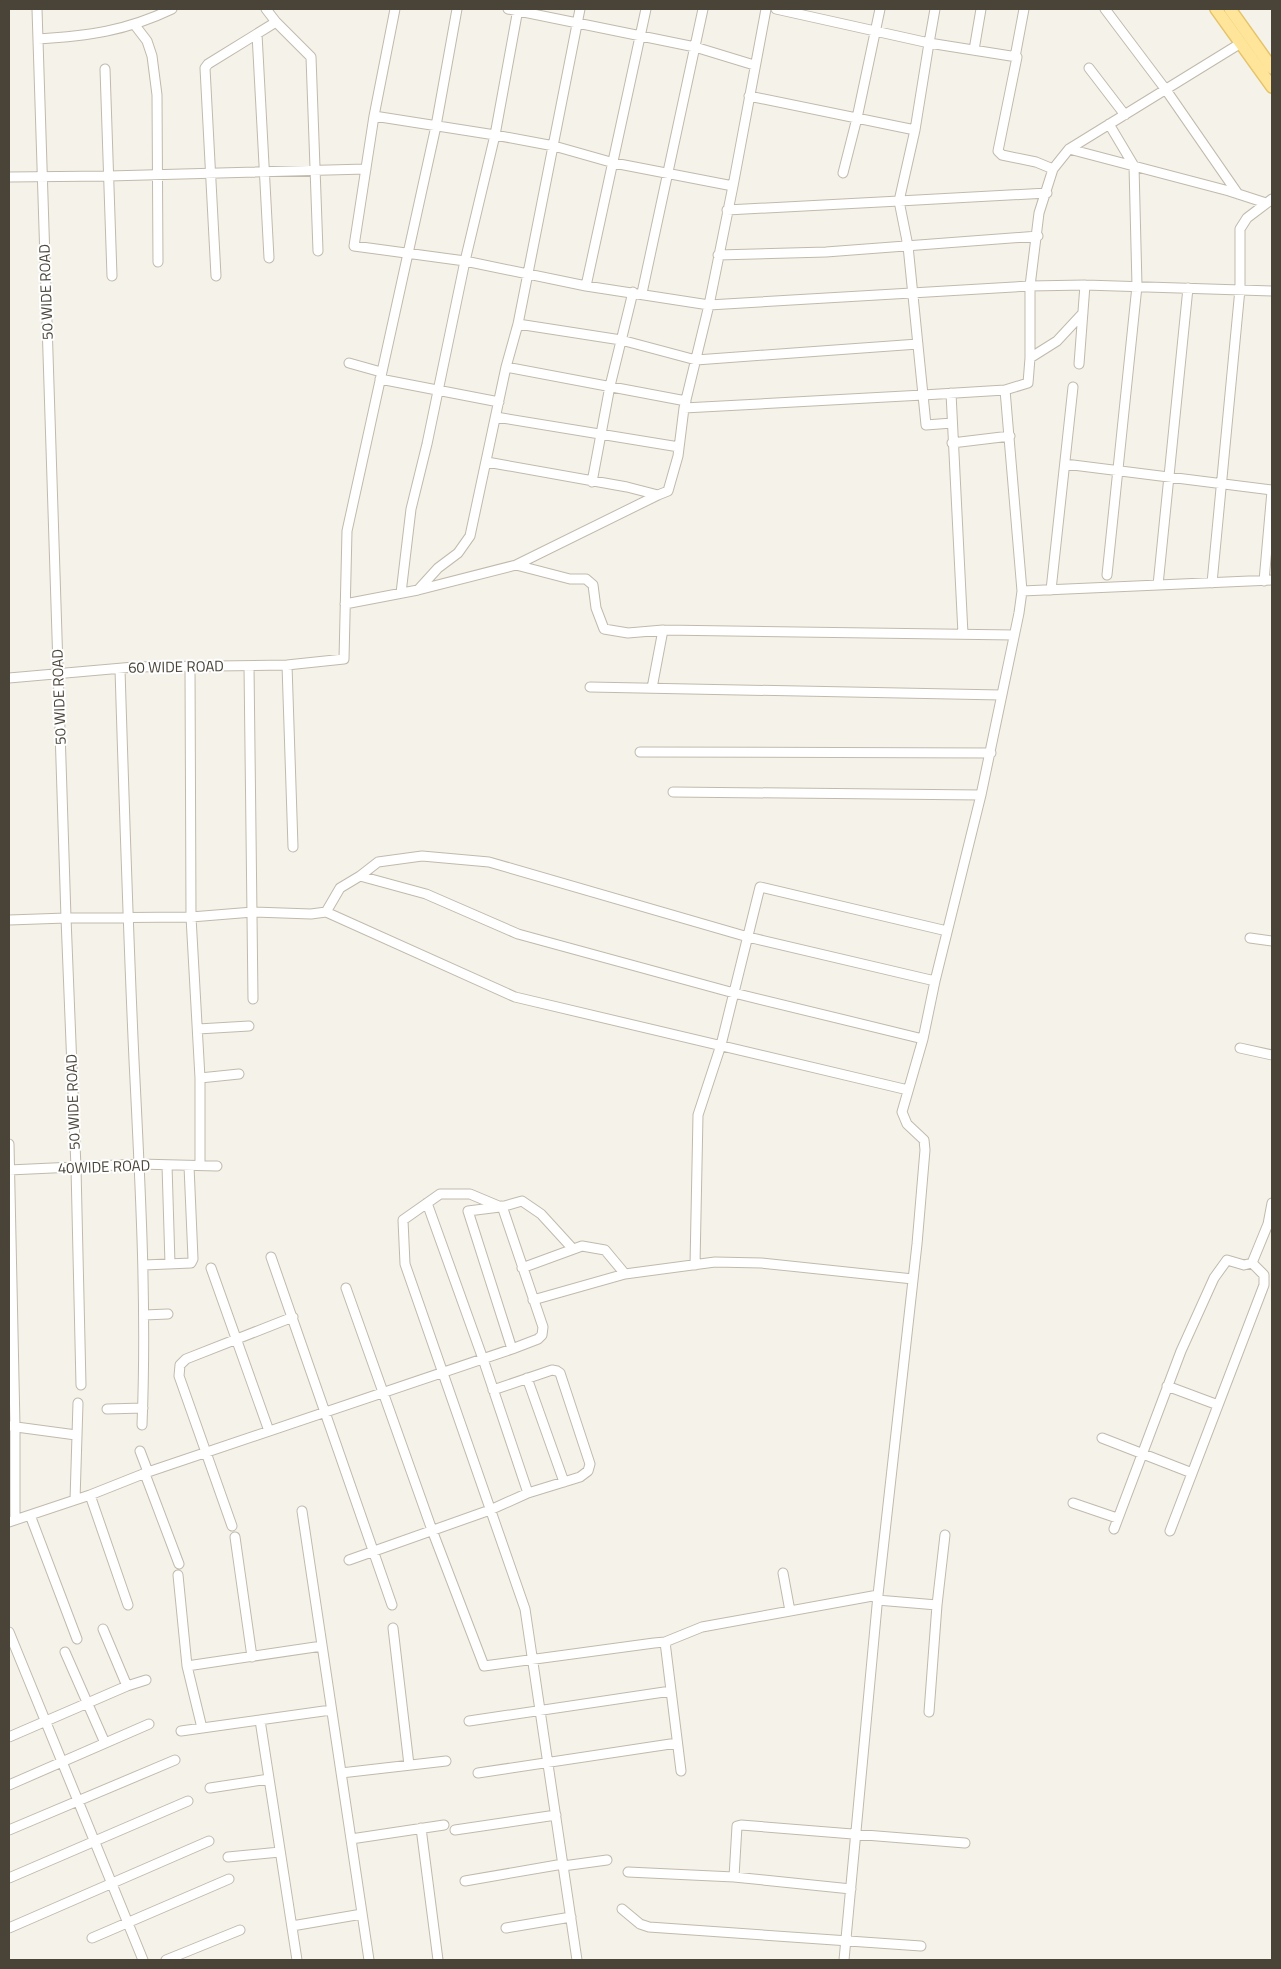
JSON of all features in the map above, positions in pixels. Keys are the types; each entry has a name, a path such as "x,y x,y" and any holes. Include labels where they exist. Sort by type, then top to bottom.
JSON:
{"main road":[{"path":"1216,9 1272,87"},
{"path":"1230,9 1272,68"}],"street":[{"name":"50 WIDE ROAD","path":"37,9 66,918 76,1168 81,1385"},
{"path":"38,39 72,37 115,31 172,9"},
{"path":"266,9 310,57 318,251"},
{"path":"395,9 374,116 354,246 465,261 586,286 709,305 1030,286 1137,286 1272,291"},
{"path":"457,9 436,126 347,531 345,604 418,590 516,565 668,491 679,447 685,405 709,305 766,9"},
{"path":"508,9 695,47 754,65"},
{"path":"418,590 438,568 458,553 470,536 506,367 518,324 580,9"},
{"path":"586,286 646,9"},
{"path":"592,482 610,386 621,340 637,293 669,174 703,9"},
{"path":"776,9 929,43 1015,57"},
{"path":"824,19 826,9"},
{"path":"843,173 858,118 880,9"},
{"path":"935,9 915,130 899,200 908,246 926,425 952,423"},
{"path":"974,50 981,9"},
{"path":"1024,9 1015,57 1017,57 1015,76 998,151 1002,155 1036,162 1053,169"},
{"path":"1105,9 1166,90 1238,194"},
{"path":"401,593 411,509 439,391 465,261 495,135 518,10"},
{"path":"216,276 205,68 208,64 276,22"},
{"path":"134,24 147,41 152,56 157,95 159,175 158,262"},
{"path":"256,34 269,258"},
{"path":"506,367 610,386 685,405 1005,390 1028,383 1030,286 1038,236 1039,213 1047,193 1053,169 1069,149 1241,43"},
{"path":"1089,68 1125,115"},
{"path":"105,69 112,276"},
{"path":"749,96 915,130"},
{"path":"374,116 554,146 614,163 733,186"},
{"path":"1108,576 1137,286 1134,166 1110,124"},
{"path":"1069,149 1269,201"},
{"path":"9,177 366,169"},
{"path":"728,210 1047,193"},
{"path":"1212,583 1240,289 1240,229 1247,218 1269,201"},
{"path":"718,255 826,252 1038,236"},
{"path":"1079,364 1085,285"},
{"path":"1158,585 1188,288"},
{"path":"1030,358 1057,341 1083,313"},
{"path":"518,324 621,340 696,360 918,344"},
{"path":"349,363 381,375 439,391 499,402"},
{"path":"1051,590 1073,387"},
{"path":"844,1960 877,1598 914,1279 925,1150 924,1140 907,1124 902,1112 923,1039 935,981 991,753 1022,591 1005,390"},
{"path":"950,393 963,634"},
{"path":"496,417 679,447"},
{"path":"952,443 1010,436"},
{"path":"487,462 658,495"},
{"path":"1022,591 1268,581 1272,490 1065,464"},
{"path":"516,565 570,579 586,579 593,585 596,608 604,629 628,633 663,630 1014,635"},
{"name":"60 WIDE ROAD","path":"9,678 120,669 287,665 344,659 345,604"},
{"path":"652,688 663,630"},
{"path":"287,665 293,847"},
{"path":"249,666 253,1000"},
{"path":"190,667 191,917 200,1078 200,1165"},
{"path":"120,669 128,917 144,1265 142,1424"},
{"path":"590,687 1001,695"},
{"path":"640,752 991,753"},
{"path":"673,792 981,795"},
{"path":"326,912 340,888 378,862 422,856 489,862 748,937 935,981"},
{"path":"360,876 426,894 518,934 734,994 923,1039"},
{"path":"695,1265 698,1115 721,1045 760,887 947,931"},
{"path":"9,920 191,917 253,912 311,914 326,912 515,997 908,1090"},
{"path":"1250,938 1272,942"},
{"path":"198,1028 249,1026"},
{"path":"1240,1048 1272,1055"},
{"path":"200,1078 239,1074"},
{"path":"9,1144 12,1521 90,1495 146,1473 538,1339 542,1335 543,1327 501,1206"},
{"name":"40WIDE ROAD","path":"9,1170 139,1164 217,1166"},
{"path":"167,1165 170,1264"},
{"path":"144,1265 191,1263 193,1260 189,1166"},
{"path":"501,1206 470,1194 440,1194 403,1220 406,1264 524,1610 577,1960"},
{"path":"512,1349 468,1211 522,1201 541,1214 573,1249"},
{"path":"1252,1263 1270,1224 1272,1203"},
{"path":"427,1204 483,1359 528,1493"},
{"path":"522,1268 582,1246 605,1250 625,1274"},
{"path":"272,1257 326,1411 372,1552 392,1604"},
{"path":"1114,1529 1180,1351 1218,1270 1226,1260 1244,1264 1252,1263"},
{"path":"533,1300 625,1274 715,1262 762,1263 914,1279"},
{"path":"1170,1532 1264,1285 1264,1275 1252,1263"},
{"path":"211,1268 235,1340 269,1431"},
{"path":"346,1288 432,1530 484,1666 665,1642 702,1628 790,1611 877,1598 937,1605"},
{"path":"144,1315 168,1314"},
{"path":"232,1526 208,1453 179,1376 180,1365 186,1359 293,1317"},
{"path":"349,1560 490,1510 528,1493 580,1478 588,1471 590,1464 560,1373 557,1370 493,1390"},
{"path":"527,1378 564,1482"},
{"path":"1167,1386 1218,1405"},
{"path":"75,1500 78,1403"},
{"path":"106,1410 143,1408"},
{"path":"12,1426 76,1435"},
{"path":"1102,1438 1192,1474"},
{"path":"140,1451 146,1473 179,1564"},
{"path":"90,1495 128,1605"},
{"path":"1073,1503 1117,1518"},
{"path":"302,1511 369,1960"},
{"path":"30,1515 77,1639"},
{"path":"929,1712 937,1605 945,1535"},
{"path":"235,1537 252,1657"},
{"path":"783,1573 790,1611"},
{"path":"178,1575 187,1666 202,1728"},
{"path":"393,1628 409,1765"},
{"path":"103,1630 126,1686"},
{"path":"9,1632 143,1960"},
{"path":"665,1642 680,1771"},
{"path":"187,1666 322,1646"},
{"path":"66,1652 105,1743"},
{"path":"9,1737 126,1686 146,1680"},
{"path":"469,1721 671,1691"},
{"path":"181,1731 332,1710"},
{"path":"260,1720 297,1960"},
{"path":"9,1785 149,1724"},
{"path":"478,1773 677,1743"},
{"path":"9,1830 175,1760"},
{"path":"341,1772 446,1761"},
{"path":"210,1788 269,1779"},
{"path":"9,1878 188,1801"},
{"path":"456,1830 556,1815"},
{"path":"351,1839 444,1824"},
{"path":"734,1877 738,1825 965,1843"},
{"path":"421,1828 438,1960"},
{"path":"9,1928 210,1841"},
{"path":"228,1857 280,1852"},
{"path":"465,1881 607,1860"},
{"path":"628,1872 734,1877 851,1889"},
{"path":"92,1938 129,1924 229,1879"},
{"path":"622,1910 640,1924 649,1927 921,1946"},
{"path":"292,1926 362,1914"},
{"path":"506,1928 571,1917"},
{"path":"166,1960 240,1930"}]}
